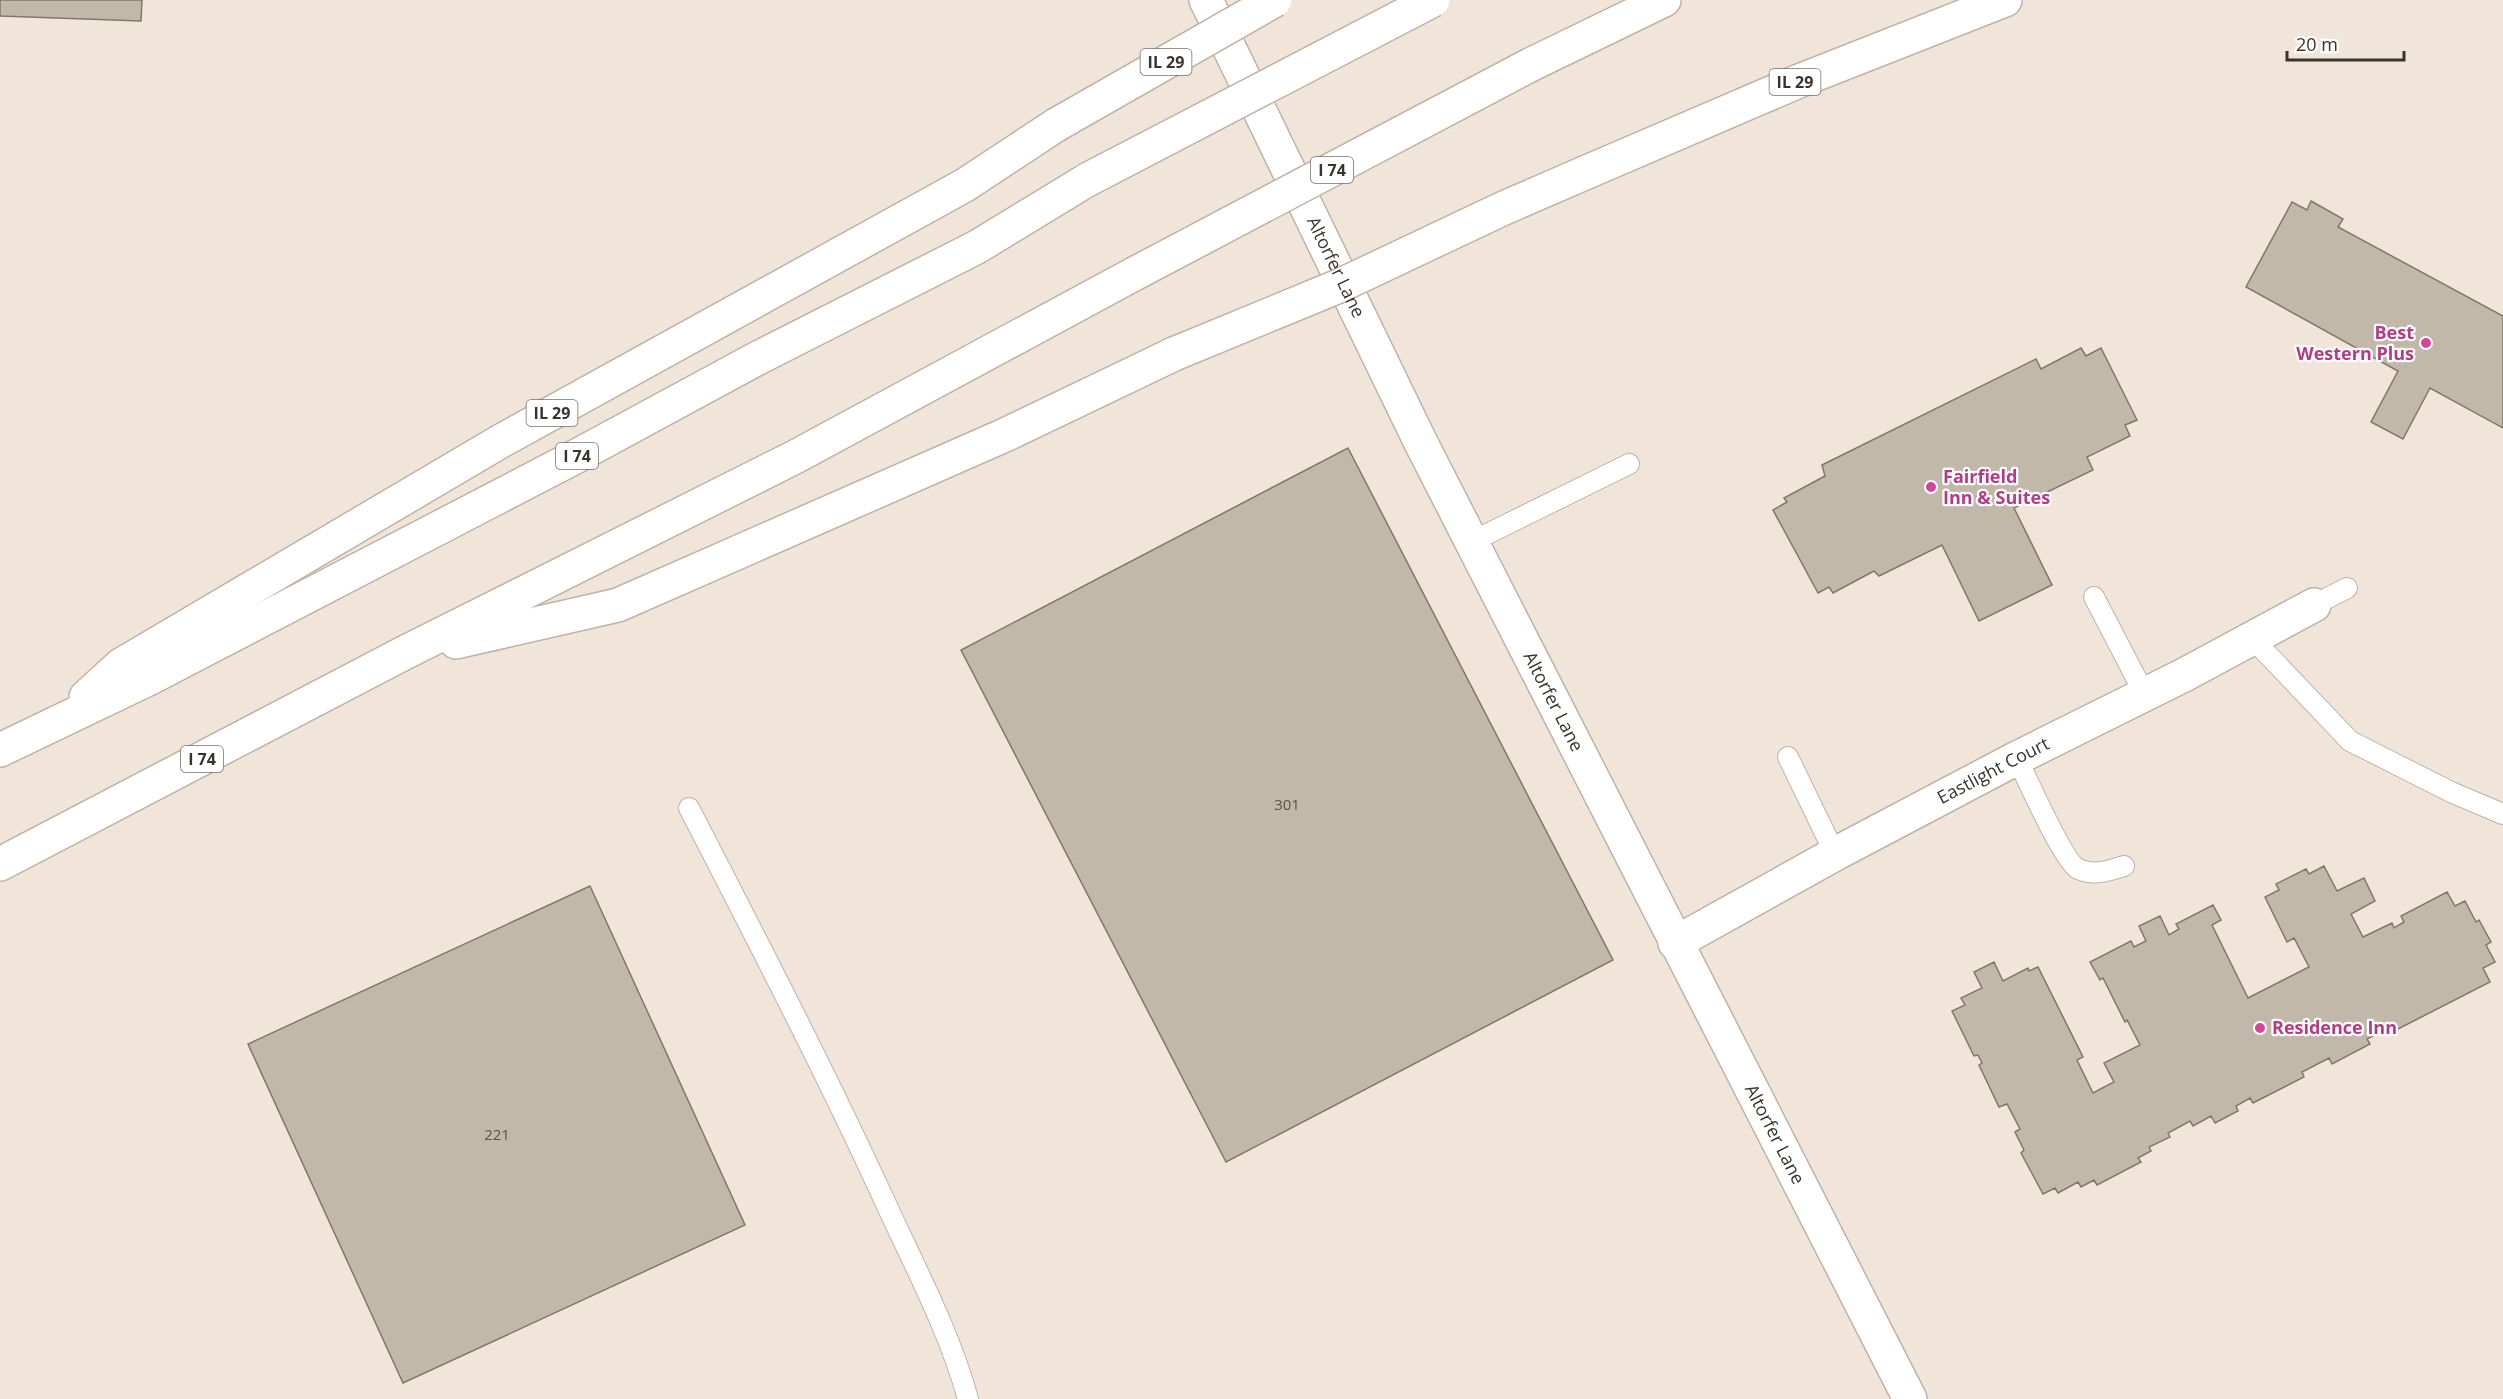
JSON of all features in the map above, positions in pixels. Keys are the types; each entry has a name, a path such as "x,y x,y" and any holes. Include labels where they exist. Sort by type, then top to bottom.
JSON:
{"main road":[{"name":"Altorfer Lane","path":"1206,0 1420,443 1910,1399"},
{"name":"IL 29","path":"60,720 122,664 501,441 965,185 1056,125 1275,0"},
{"name":"I 74","path":"0,750 150,678 575,457 756,359 977,247 1087,180 1433,0"},
{"name":"I 74","path":"0,864 404,653 795,457 1134,274 1530,65 1664,0"},
{"name":"IL 29","path":"404,653 618,605 1005,435 1174,354 1339,286 1504,208 1799,81 2005,0"},
{"name":"Eastlight Court","path":"1675,943 1835,854 2017,758 2145,695 2313,605"}],"lane":[{"path":"1471,542 1629,464"},
{"path":"2313,605 2347,588"},
{"path":"2094,597 2145,695"},
{"path":"2252,638 2350,741 2451,792 2499,808"},
{"path":"1788,757 1835,854"},
{"path":"2017,758 2063,851 2076,868 2101,874 2124,866"},
{"path":"689,808 831,1084 917,1271 962,1376 968,1399"}],"building":[{"path":"0,0 142,0 141,21 0,16"},
{"name":"Best Western Plus","path":"2311,201 2343,219 2338,227 2503,316 2503,428 2430,388 2403,439 2371,422 2398,371 2246,287 2292,202 2307,210"},
{"name":"Fairfield Inn & Suites","path":"2081,348 2086,356 2101,348 2137,420 2125,425 2130,436 2087,457 2093,470 2014,508 2052,585 1979,621 1942,545 1879,576 1874,571 1833,593 1829,587 1818,593 1773,510 1787,502 1784,498 1825,476 1822,465 2036,359 2041,369"},
{"path":"1348,448 1613,960 1226,1162 961,650"},
{"name":"Residence Inn","path":"2324,866 2337,891 2364,878 2375,901 2351,914 2363,937 2392,923 2394,928 2404,922 2401,916 2447,892 2455,906 2465,901 2476,922 2479,920 2491,942 2486,945 2495,962 2483,968 2490,982 2396,1030 2393,1025 2367,1039 2370,1044 2332,1064 2329,1058 2302,1072 2304,1077 2253,1103 2250,1098 2236,1106 2238,1111 2215,1123 2211,1116 2193,1126 2190,1121 2168,1133 2170,1137 2149,1147 2151,1151 2138,1158 2141,1162 2097,1185 2094,1180 2081,1187 2078,1182 2058,1193 2055,1188 2043,1194 2021,1153 2024,1150 2015,1132 2020,1129 2007,1104 1999,1107 1979,1065 1982,1063 1978,1055 1974,1056 1952,1011 1965,1005 1961,998 1982,988 1974,972 1994,962 2003,981 2028,968 2029,971 2038,967 2083,1057 2077,1060 2093,1093 2114,1082 2104,1063 2140,1045 2127,1020 2125,1022 2103,978 2100,980 2090,962 2131,941 2134,947 2146,941 2139,926 2160,916 2169,935 2179,929 2176,924 2213,905 2221,920 2212,925 2248,998 2309,967 2294,938 2287,942 2265,897 2279,890 2276,884 2306,869 2309,874"},
{"path":"590,886 745,1225 403,1383 248,1044"}],"place":[{"name":"Best Western Plus","path":"2426,343"},
{"name":"Fairfield Inn & Suites","path":"1931,487"},
{"name":"Residence Inn","path":"2260,1028"}]}
